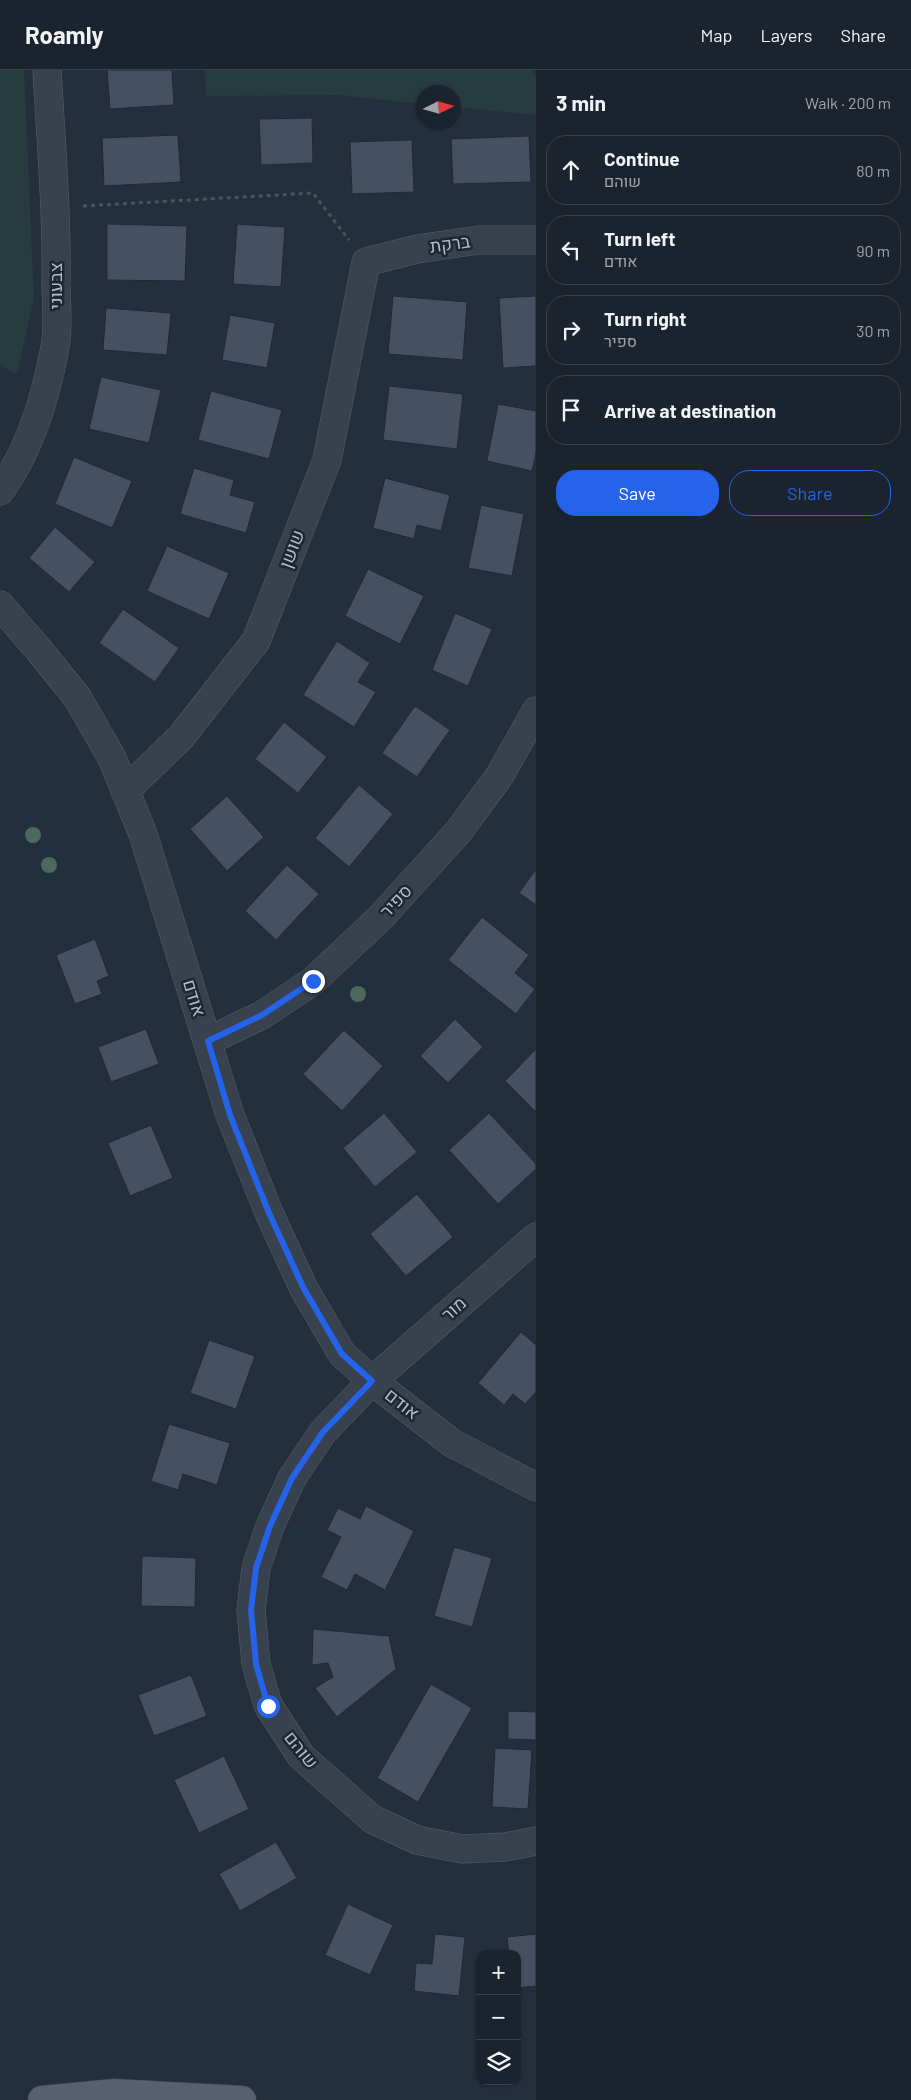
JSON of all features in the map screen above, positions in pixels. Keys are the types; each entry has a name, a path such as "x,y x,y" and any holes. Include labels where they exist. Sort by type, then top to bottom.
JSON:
{"main road":[{"path":"42,2100 114,2093 242,2100"}],"street":[{"name":"צבעוני","path":"0,491 15,470 30,437 56,345 56,207 47,70"},
{"name":"ברקת","path":"366,262 417,249 479,240 536,240"},
{"name":"שושן","path":"125,791 180,737 256,641 326,460 366,262"},
{"name":"אודם","path":"0,605 77,697 112,758 143,834 230,1115 269,1213 304,1289 342,1354 372,1381 452,1443 536,1487"},
{"name":"ספיר","path":"208,1041 262,1015 313,981 381,917 459,831 500,774 536,711"},
{"name":"מור","path":"372,1381 536,1237"},
{"name":"שוהם","path":"372,1381 323,1432 292,1478 270,1526 256,1568 251,1610 256,1664 268,1706 301,1756 372,1819 417,1840 462,1849 505,1847 536,1842"}],"path":[{"path":"56,207 313,193 366,262"}],"green space":[{"path":"0,70 24,70 34,298 17,374 0,366"},
{"path":"205,70 533,70 536,78 536,115 461,108 461,85 416,85 416,103 338,95 206,96"}],"building":[{"path":"107,70 172,70 174,105 110,109"},
{"path":"312,118 313,163 261,165 259,119"},
{"path":"178,135 181,182 104,186 102,138"},
{"path":"529,136 531,182 453,184 451,139"},
{"path":"412,140 414,192 352,194 350,142"},
{"path":"107,224 187,226 185,281 107,280"},
{"path":"237,224 285,227 281,287 233,284"},
{"path":"393,296 467,302 463,360 388,354"},
{"path":"536,296 536,366 503,368 499,298"},
{"path":"106,308 171,313 167,355 103,350"},
{"path":"230,315 275,323 267,368 222,360"},
{"path":"101,377 161,390 149,443 89,429"},
{"path":"389,386 463,394 457,449 383,440"},
{"path":"211,391 282,410 269,459 198,440"},
{"path":"498,404 536,411 536,453 532,471 487,461"},
{"path":"74,457 132,481 112,528 55,504"},
{"path":"194,468 234,480 230,495 255,502 246,533 180,514"},
{"path":"385,478 450,495 441,531 417,525 414,539 373,528"},
{"path":"481,505 524,514 512,576 468,568"},
{"path":"55,527 95,562 69,592 29,558"},
{"path":"167,546 229,573 209,619 147,591"},
{"path":"368,569 424,596 400,644 345,616"},
{"path":"123,609 179,648 155,682 99,643"},
{"path":"455,613 492,629 468,686 432,670"},
{"path":"337,641 370,663 358,682 376,692 354,727 303,695"},
{"path":"415,706 450,730 417,777 382,753"},
{"path":"284,722 327,757 298,793 255,759"},
{"path":"359,785 393,814 349,867 315,838"},
{"path":"227,796 264,837 227,871 190,829"},
{"path":"287,865 319,894 276,940 245,911"},
{"path":"536,869 536,905 519,893"},
{"path":"482,917 529,955 515,973 535,989 516,1014 448,960"},
{"path":"95,939 109,976 97,981 102,994 75,1004 56,955"},
{"path":"455,1019 483,1047 448,1083 420,1056"},
{"path":"146,1029 159,1064 111,1082 98,1047"},
{"path":"344,1030 383,1066 342,1111 303,1074"},
{"path":"536,1049 536,1112 505,1081"},
{"path":"384,1113 417,1152 375,1187 343,1148"},
{"path":"489,1113 536,1164 536,1169 498,1204 449,1150"},
{"path":"151,1125 173,1178 130,1196 108,1143"},
{"path":"417,1194 453,1237 406,1276 370,1234"},
{"path":"521,1332 536,1345 536,1392 525,1404 513,1394 504,1405 478,1383"},
{"path":"209,1340 255,1356 236,1409 190,1393"},
{"path":"169,1424 230,1443 217,1485 183,1474 178,1490 151,1481"},
{"path":"366,1506 414,1531 385,1590 355,1574 347,1590 321,1577 341,1537 327,1530 338,1508 360,1519"},
{"path":"454,1547 492,1558 472,1627 434,1616"},
{"path":"142,1556 196,1558 195,1607 141,1606"},
{"path":"313,1629 389,1636 396,1669 337,1717 315,1688 333,1677 328,1663 312,1665"},
{"path":"191,1675 207,1716 154,1736 138,1695"},
{"path":"431,1684 472,1708 418,1802 377,1778"},
{"path":"508,1711 536,1712 536,1740 508,1739"},
{"path":"495,1748 532,1750 528,1809 492,1807"},
{"path":"224,1756 249,1809 199,1833 174,1780"},
{"path":"276,1842 297,1878 240,1911 219,1874"},
{"path":"348,1904 393,1925 370,1975 325,1955"},
{"path":"435,1934 465,1937 459,1996 414,1991 416,1963 432,1964"},
{"path":"536,1934 536,1986 521,1988 521,1950 509,1950 507,1937"}],"route":[{"path":"268,1706 256,1664 251,1610 256,1568 270,1526 292,1478 323,1432 372,1381 342,1354 304,1289 269,1213 230,1115 208,1041 262,1015 313,981"}]}
